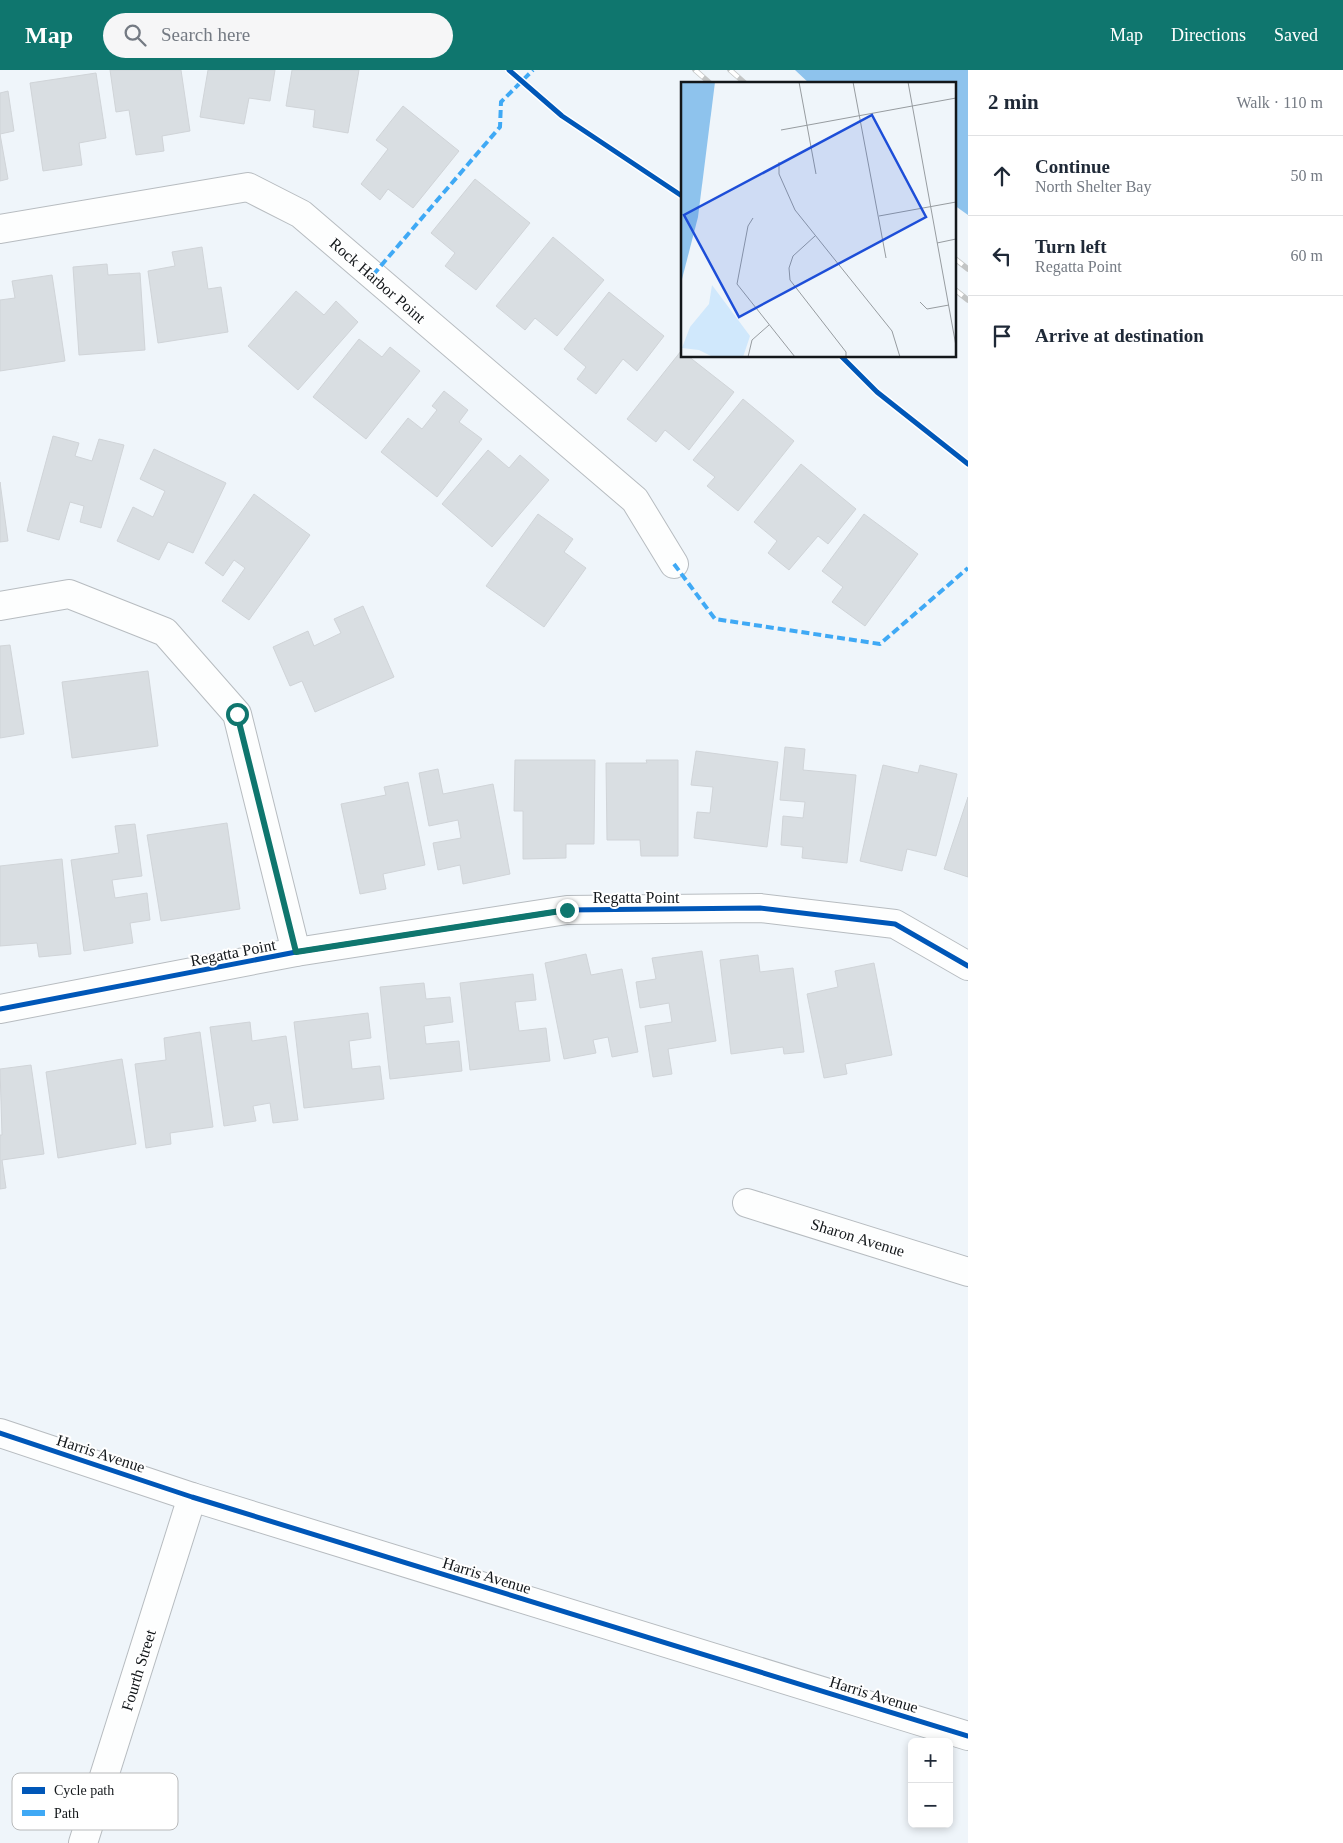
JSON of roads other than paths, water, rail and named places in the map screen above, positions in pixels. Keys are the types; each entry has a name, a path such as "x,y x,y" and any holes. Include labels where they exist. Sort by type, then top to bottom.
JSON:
{"street":[{"name":"Rock Harbor Point","path":"0,229 248,187 301,214 635,500 674,564"},
{"path":"0,606 68,594 165,632 237,714 296,952"},
{"name":"Regatta Point","path":"0,1010 296,952 567,910 760,908 895,924 968,966"},
{"name":"Sharon Avenue","path":"747,1202 968,1272"},
{"name":"Harris Avenue","path":"0,1433 192,1497 968,1736"},
{"name":"Fourth Street","path":"105,1773 192,1497"},
{"name":"Fourth Street","path":"83,1843 87,1830"}],"water":[{"path":"795,70 968,70 968,215 956,206 956,82 808,82"}],"railway":[{"path":"695,70 709,82"},
{"path":"730,70 744,82"},
{"path":"956,260 968,269"},
{"path":"956,291 968,300"}]}
